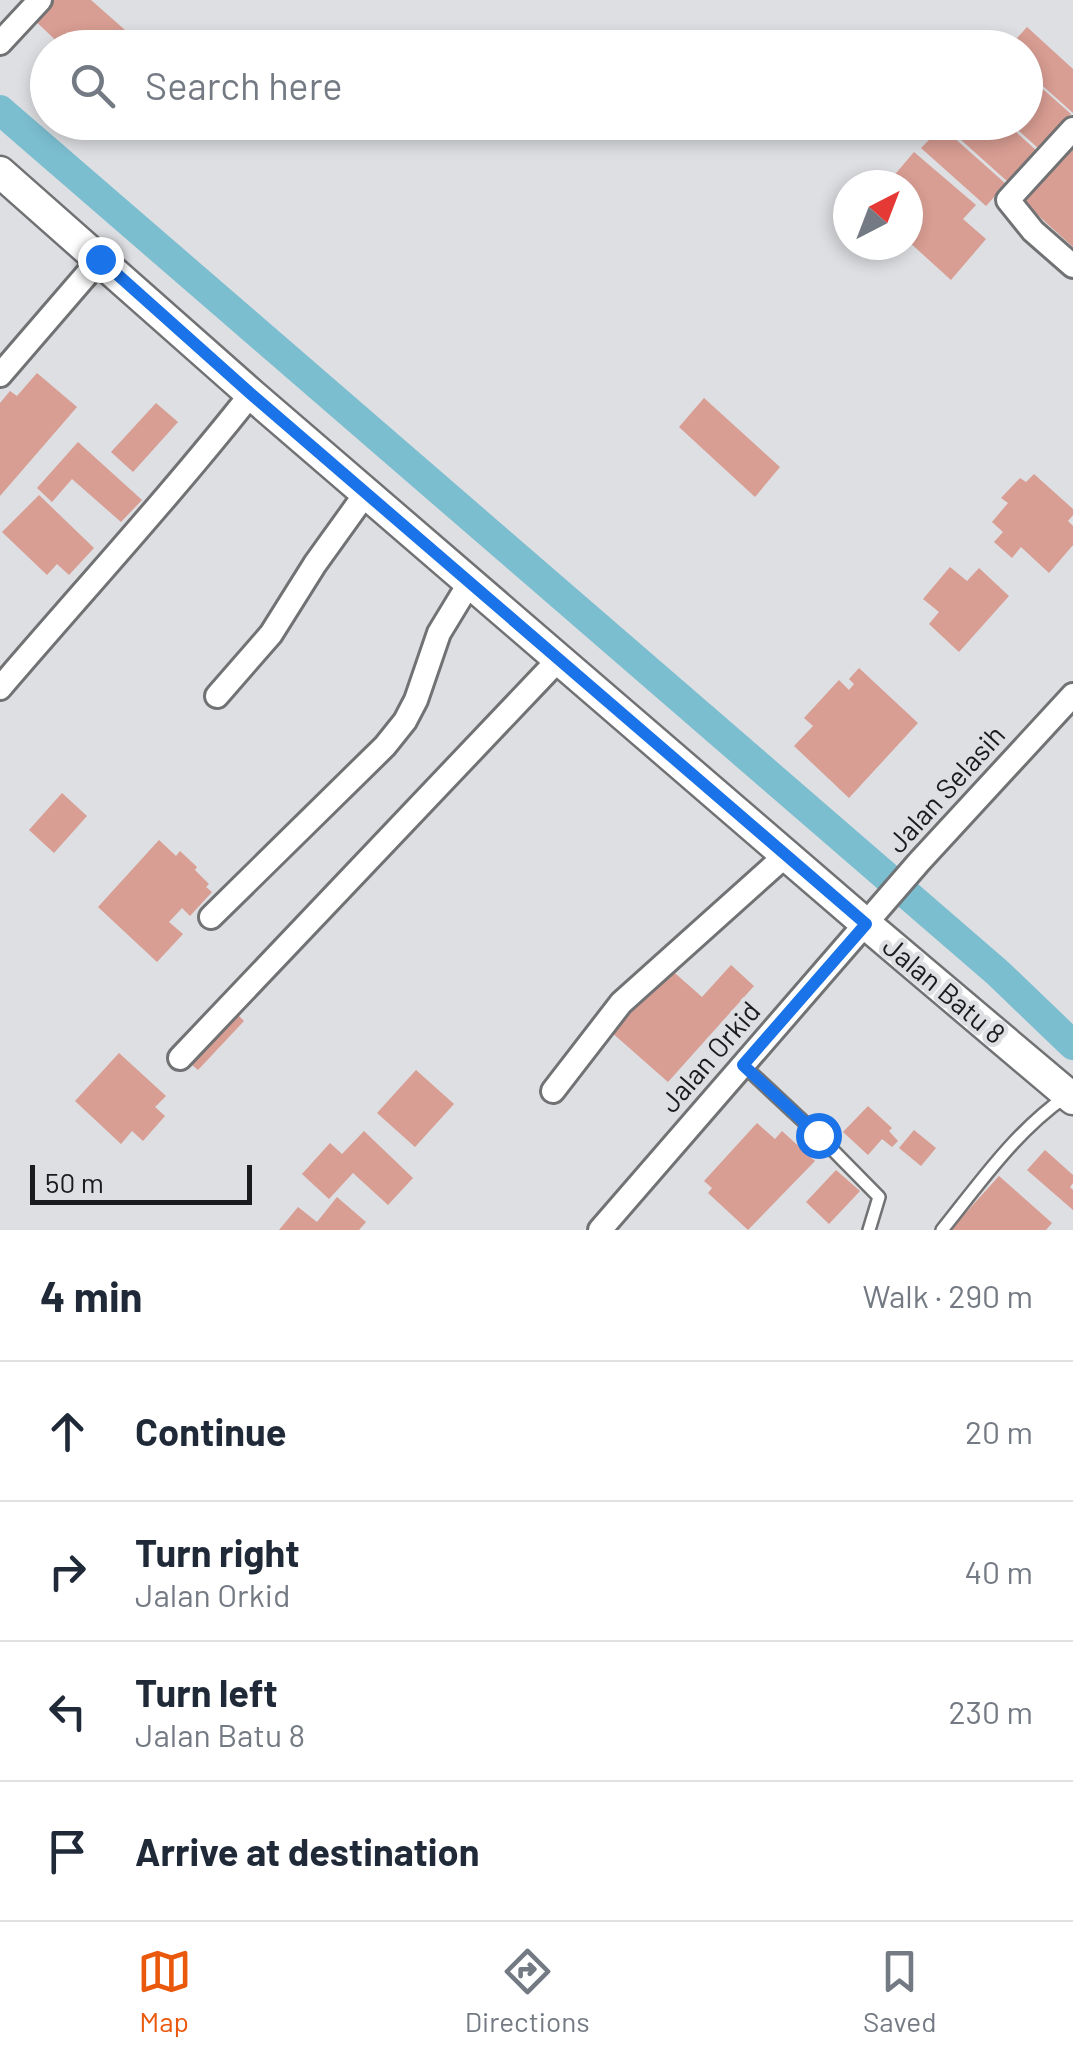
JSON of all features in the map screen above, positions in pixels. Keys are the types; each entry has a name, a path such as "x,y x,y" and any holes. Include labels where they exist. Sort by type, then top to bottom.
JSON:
{"street":[{"path":"0,42 40,0"},
{"path":"1073,129 1008,200 1033,231 1073,266"},
{"name":"Jalan Batu 8","path":"0,172 786,855 875,914 1071,1097"},
{"path":"0,374 100,259"},
{"path":"0,688 251,394"},
{"path":"217,696 271,634 366,493"},
{"path":"211,918 405,722 438,633 470,582"},
{"path":"180,1058 560,658"},
{"name":"Jalan Selasih","path":"875,914 1073,695"},
{"path":"553,1091 622,1002 786,855"},
{"name":"Jalan Orkid","path":"600,1230 875,914"}],"lane":[{"path":"743,1065 879,1197 869,1230"},
{"path":"942,1230 1041,1114 1071,1097"}],"building":[{"path":"52,0 91,0 125,30 45,30 30,16"},
{"path":"1043,42 1073,69 1073,113 1043,86"},
{"path":"1043,89 1071,114 1039,149 1029,140 1043,140"},
{"path":"929,140 957,140 1006,184 986,206 921,148"},
{"path":"961,140 1025,140 1037,151 1008,182"},
{"path":"1073,140 1073,247 1020,199"},
{"path":"914,152 976,205 963,219 986,239 951,280 923,255 923,170 899,170"},
{"path":"37,373 77,407 0,496 0,403 10,391 17,396"},
{"path":"704,398 780,467 755,497 679,427"},
{"path":"156,403 178,422 133,472 111,452"},
{"path":"78,442 142,500 121,522 72,479 52,502 37,488"},
{"path":"1034,474 1073,509 1068,521 1073,526 1073,545 1049,573 1021,547 1012,558 994,542 1003,532 992,522 1008,503 1001,498 1020,478 1026,482"},
{"path":"39,495 94,548 69,575 57,564 47,575 2,532"},
{"path":"950,567 967,581 979,568 1009,596 959,652 929,624 939,612 923,599"},
{"path":"859,668 918,723 849,798 794,746 813,726 804,718 839,680 849,690 854,684 849,679"},
{"path":"62,793 87,816 54,853 29,830"},
{"path":"159,840 176,856 180,851 197,867 195,870 212,892 190,916 182,908 169,922 183,934 157,962 98,907"},
{"path":"731,965 754,986 668,1082 610,1031 668,967 702,997"},
{"path":"232,1009 244,1021 198,1070 186,1060"},
{"path":"119,1053 166,1096 155,1107 165,1116 143,1141 132,1131 121,1144 75,1101"},
{"path":"416,1070 454,1104 415,1147 377,1113"},
{"path":"868,1106 892,1128 889,1131 898,1141 892,1147 882,1139 868,1155 843,1132"},
{"path":"757,1123 775,1139 782,1131 815,1161 748,1230 708,1193 712,1188 704,1181"},
{"path":"914,1130 936,1148 921,1166 899,1148"},
{"path":"364,1131 413,1178 388,1205 353,1173 329,1199 302,1174 330,1143 342,1154"},
{"path":"1045,1150 1073,1175 1073,1210 1027,1170"},
{"path":"836,1170 860,1191 829,1224 806,1202"},
{"path":"999,1176 1052,1223 1046,1230 950,1230"},
{"path":"337,1197 366,1222 359,1230 279,1230 298,1207 317,1222"}],"waterway":[{"path":"0,110 30,136"},
{"path":"35,140 998,973 1073,1045"}],"route":[{"path":"100,259 866,924 743,1065 818,1135"}]}
